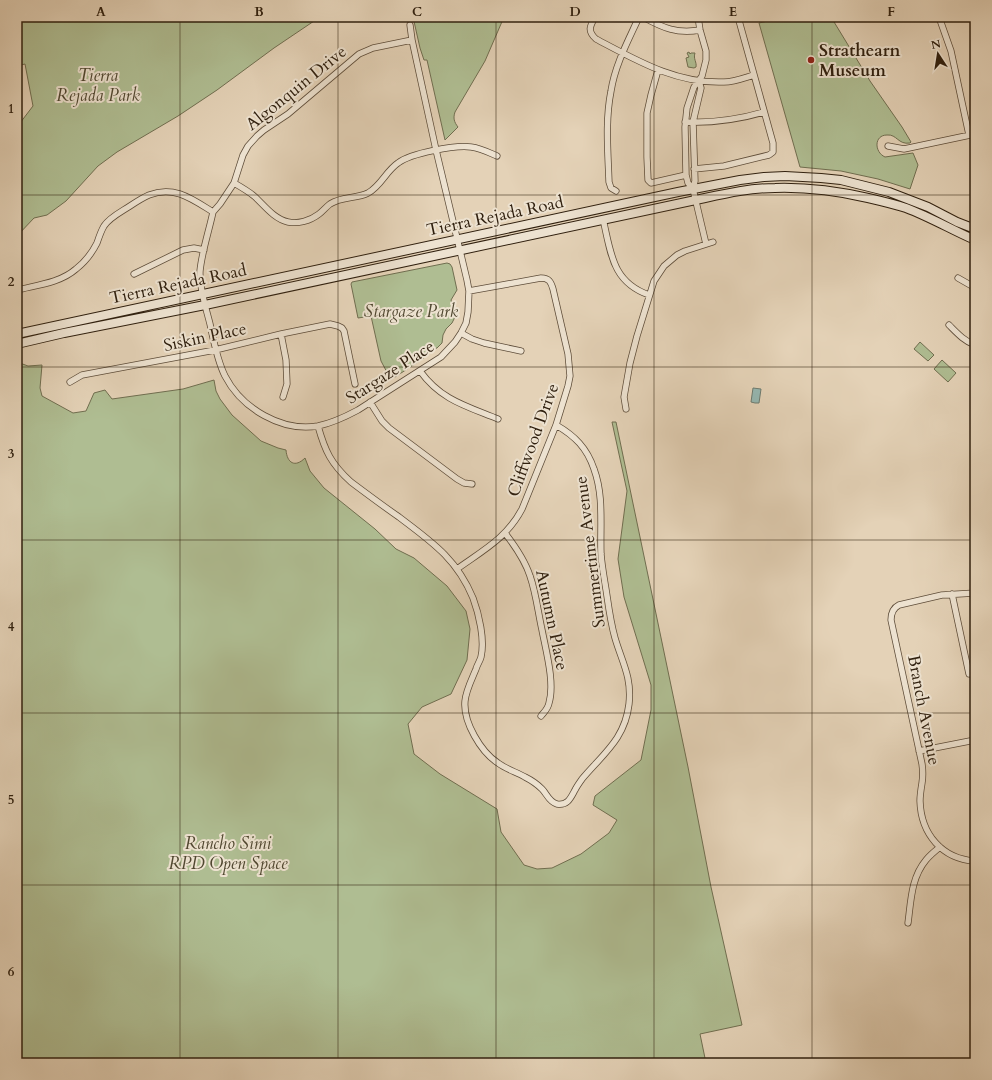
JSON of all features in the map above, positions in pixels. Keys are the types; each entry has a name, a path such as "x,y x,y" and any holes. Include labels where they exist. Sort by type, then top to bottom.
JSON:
{"main road":[{"name":"Tierra Rejada Road","path":"17,334 693,189 764,177 828,178 873,187 922,204 957,222 975,229"},
{"name":"Tierra Rejada Road","path":"17,344 603,219 733,193 774,188 824,190 882,201 906,208 975,240"}],"street":[{"path":"595,17 590,25 592,36 658,70 690,80 699,81 734,81 754,75"},
{"path":"616,191 611,188 609,182 608,110 612,85 623,53 639,17"},
{"path":"643,17 670,30 700,30"},
{"path":"698,17 706,51 706,60 704,72 694,87 687,108 685,122 686,175 688,183 693,189 706,244"},
{"path":"694,169 732,165 769,155 773,152 773,143 738,17"},
{"path":"939,17 951,51 969,135"},
{"name":"Stargaze Place","path":"213,212 200,270 205,305 215,350 220,365 233,389 252,408 270,418 290,425 318,426 345,417 358,410 445,353 456,342 466,323 469,291 436,150 410,25"},
{"name":"Algonquin Drive","path":"213,212 234,183 243,155 248,146 264,130 288,114 359,54 373,48 412,40"},
{"path":"658,70 647,113 648,180 651,183 686,175"},
{"path":"693,189 695,181 693,122 701,88 699,81"},
{"path":"685,122 718,122 764,112"},
{"path":"888,146 904,149 975,134"},
{"path":"234,183 246,189 280,219 288,222 296,222 312,218 336,200 359,196 371,191 381,182 392,168 405,158 413,155 453,147 470,147 486,151 496,156"},
{"path":"17,290 55,281 75,270 91,253 103,229 110,219 147,196 165,191 178,193 213,212"},
{"path":"603,219 612,259 617,270 634,288 649,295"},
{"path":"626,409 624,397 630,363 649,295 658,273 670,260 685,251 713,242"},
{"path":"134,274 183,250 194,248 204,250"},
{"name":"Cliffwood Drive","path":"457,569 496,541 518,518 556,425 566,395 570,376 568,354 552,283 546,278 541,278 469,291"},
{"path":"958,278 975,289"},
{"name":"Siskin Place","path":"70,382 82,375 215,350 330,324 338,326 344,331 355,384"},
{"path":"949,325 961,338 975,345"},
{"path":"461,333 484,344 521,351"},
{"path":"281,334 286,360 287,384 283,397"},
{"path":"420,370 432,385 446,397 498,419"},
{"path":"370,402 382,421 395,433 457,479 464,483 472,484"},
{"name":"Summertime Avenue","path":"457,569 466,583 473,600 482,635 481,657 469,687 465,702 468,721 479,743 490,757 506,768 533,782 549,799 556,804 566,803 571,798 575,789 582,780 618,738 623,727 629,705 629,691 626,670 612,628 602,570 600,498 595,471 590,458 581,444 569,433 556,425"},
{"path":"318,426 327,453 341,473 351,482 432,541 457,569"},
{"name":"Autumn Place","path":"505,533 524,561 535,594 551,684 549,704 546,711 541,716"},
{"path":"969,674 952,594 975,593"},
{"name":"Branch Avenue","path":"952,594 899,605 895,607 891,615 891,620 923,773 920,799 923,824 933,840 949,854 968,861 975,861"},
{"path":"919,751 975,740"},
{"path":"908,923 916,876 926,860 940,847"}],"green space":[{"name":"Tierra Rejada Park","path":"17,17 320,17 178,116 117,152 98,166 66,201 47,215 34,218 17,236 17,121 20,123 33,106 25,64 17,66"},
{"path":"413,17 504,17 485,61 455,112 454,120 458,127 445,140 427,60 424,60 420,48"},
{"path":"785,17 831,17 870,81 911,142 906,143 893,136 887,135 880,138 877,144 877,148 881,155 885,157 913,153 918,165 910,189 878,179 841,171 800,167 759,23"},
{"path":"689,52 690,54 695,53 694,57 696,67 694,68 688,67 686,58 689,57 687,53"},
{"name":"Stargaze Park","path":"447,263 452,267 457,290 451,300 456,315 443,335 442,343 437,348 429,350 424,358 395,377 390,378 381,361 371,316 358,318 351,284 352,282"},
{"path":"920,342 934,355 928,361 914,349"},
{"path":"942,360 956,373 948,382 934,369"},
{"name":"Rancho Simi RPD Open Space","path":"17,362 28,366 42,365 40,388 42,396 73,413 86,411 94,393 105,390 112,399 183,389 214,380 216,391 220,399 232,415 261,441 286,450 288,458 292,463 298,463 305,458 310,471 324,488 375,529 396,549 414,558 447,586 466,611 470,629 467,660 451,694 422,707 408,724 414,754 440,774 497,809 501,832 524,865 537,869 552,868 581,854 609,833 617,820 593,805 595,796 641,760 651,710 651,685 624,597 618,559 627,491 612,422 616,422 688,767 711,887 742,1025 700,1034 706,1063 17,1063"}],"water":[{"path":"753,388 761,389 759,403 751,402"}],"place":[{"name":"Strathearn Museum","path":"811,60"}]}
